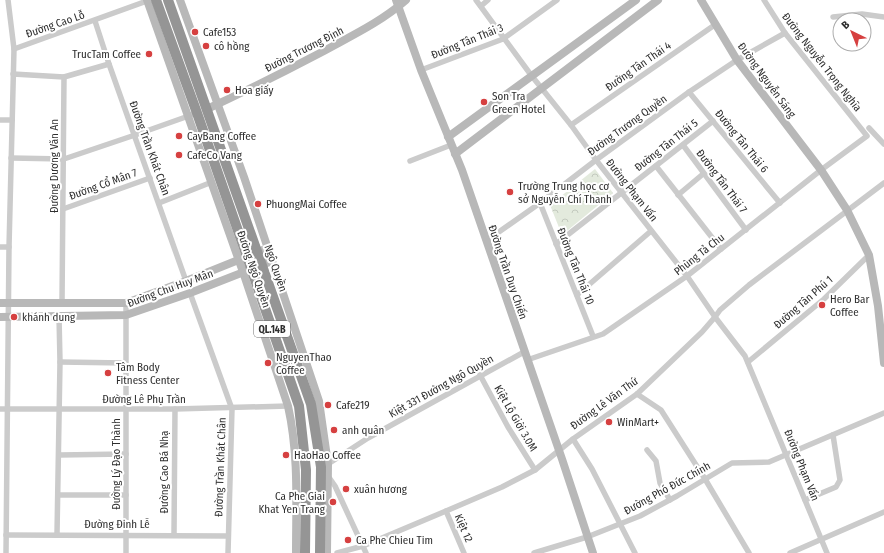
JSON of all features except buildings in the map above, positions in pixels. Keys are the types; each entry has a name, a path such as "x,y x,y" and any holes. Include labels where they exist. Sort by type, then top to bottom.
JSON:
{"highway":[{"name":"Ngô Quyền","path":"150,0 258,252 267,263 311,404 324,466 320,553"},
{"name":"Ngô Quyền","path":"168,0 198,113 247,271 299,406 306,470 305,553"}],"street":[{"path":"6,553 8,369 4,303 9,247 14,49 8,0"},
{"name":"Đường Cao Lỗ","path":"14,49 150,0"},
{"name":"Đường Ngô Quyền","path":"180,0 268,248 267,263"},
{"name":"Đường Trương Định","path":"198,113 291,68 365,29 397,4 406,0"},
{"name":"Đường Phạm Vấn","path":"476,0 621,193 687,276 715,318 741,349 787,454 827,553"},
{"path":"481,6 488,0"},
{"name":"Đường Tân Thái 3","path":"421,70 504,39 557,0"},
{"path":"455,154 658,0"},
{"name":"Đường Nguyễn Sáng","path":"701,0 737,60 821,170 847,210 869,255 878,306 884,363"},
{"name":"Đường Nguyễn Trọng Nghĩa","path":"764,0 785,33 867,136"},
{"path":"410,161 449,141 531,75 634,1"},
{"name":"Đường Trần Duy Chiến","path":"397,4 421,70 462,170 593,553"},
{"path":"872,15 884,17"},
{"name":"Đường Trần Khát Chân","path":"95,21 186,281"},
{"name":"Đường Tân Thái 4","path":"571,125 716,24"},
{"name":"Đường Trương Quyền","path":"486,241 690,92 737,60 785,33"},
{"path":"13,74 64,77 109,64"},
{"name":"Đường Dương Văn An","path":"62,303 64,77"},
{"name":"Đường Tân Thái 6","path":"690,92 780,203"},
{"path":"11,158 64,159 198,113"},
{"name":"Đường Ngô Quyền","path":"198,113 212,182 243,258"},
{"path":"0,120 12,120"},
{"name":"Đường Tân Thái 5","path":"556,244 713,121"},
{"path":"869,128 884,144"},
{"name":"Phùng Tả Chu","path":"527,360 593,336 603,334 687,276 821,170 867,136"},
{"name":"Đường Tân Thái 7","path":"683,145 703,174 746,230"},
{"path":"656,166 721,249"},
{"path":"678,196 703,174"},
{"name":"Đường Cổ Mân 7","path":"63,209 150,178"},
{"path":"158,203 212,182"},
{"name":"Đường Lê Văn Thứ","path":"337,553 363,546 502,487 535,470 573,439 637,394 715,318 720,310 748,285 884,183"},
{"name":"Đường Tân Thái 10","path":"540,203 593,336"},
{"path":"577,295 651,231"},
{"path":"0,247 9,247"},
{"name":"Đường Chu Huy Mân","path":"4,303 126,303 268,248"},
{"name":"Đường Tân Phú 1","path":"748,362 824,299 869,255"},
{"name":"Đường Chu Huy Mân","path":"4,317 126,315 190,293 267,263"},
{"name":"Đường Ngô Quyền","path":"247,271 292,421 296,464 296,553"},
{"name":"Đường Trần Khát Chân","path":"190,293 232,409 228,553"},
{"name":"Đường Lý Đạo Thành","path":"126,303 126,553"},
{"path":"57,534 60,362 59,316"},
{"name":"Kiệt 331 Đường Ngô Quyền","path":"324,466 368,438 524,352"},
{"path":"60,362 126,363"},
{"path":"0,369 8,369"},
{"name":"Kiệt Lộ Giời 3.0M","path":"480,375 508,427 535,470"},
{"path":"637,394 661,410 705,479 749,553"},
{"name":"Đường Lê Phụ Trần","path":"0,409 232,409 288,406"},
{"name":"Đường Cao Bá Nhạ","path":"174,535 175,409"},
{"name":"Đường Phó Đức Chính","path":"534,553 588,537 640,516 724,469 732,463 769,462 884,413"},
{"path":"805,500 836,487 839,484 840,480 833,435"},
{"path":"573,439 592,469 635,553"},
{"path":"647,450 656,461 660,483 670,500"},
{"path":"59,455 126,454"},
{"path":"0,458 7,458"},
{"path":"324,466 328,476 335,486 366,553"},
{"path":"327,553 328,476"},
{"path":"58,495 126,496"},
{"name":"Kiệt 12","path":"446,511 464,553"},
{"path":"790,553 884,512"},
{"name":"Đường Đinh Lễ","path":"6,534 228,536"}],"green space":[{"path":"595,169 613,193 562,235 550,205"}],"place":[{"name":"Cafe153","path":"195,32"},
{"name":"cô hồng","path":"206,46"},
{"name":"TrucTam Coffee","path":"149,54"},
{"name":"Hoa giấy","path":"227,90"},
{"name":"Son Tra Green Hotel","path":"484,102"},
{"name":"CayBang Coffee","path":"179,136"},
{"name":"CafeCo Vang","path":"179,155"},
{"name":"Trường Trung học cơ sở Nguyễn Chí Thanh","path":"510,192"},
{"name":"PhuongMai Coffee","path":"258,204"},
{"name":"Hero Bar Coffee","path":"822,305"},
{"name":"khánh dung","path":"14,317"},
{"name":"NguyenThao Coffee","path":"268,363"},
{"name":"Tâm Body Fitness Center","path":"108,373"},
{"name":"Cafe219","path":"328,405"},
{"name":"WinMart+","path":"609,422"},
{"name":"anh quân","path":"334,430"},
{"name":"HaoHao Coffee","path":"286,455"},
{"name":"xuân hương","path":"346,489"},
{"name":"Ca Phe Giai Khat Yen Trang","path":"333,502"},
{"name":"Ca Phe Chieu Tim","path":"348,540"}]}
